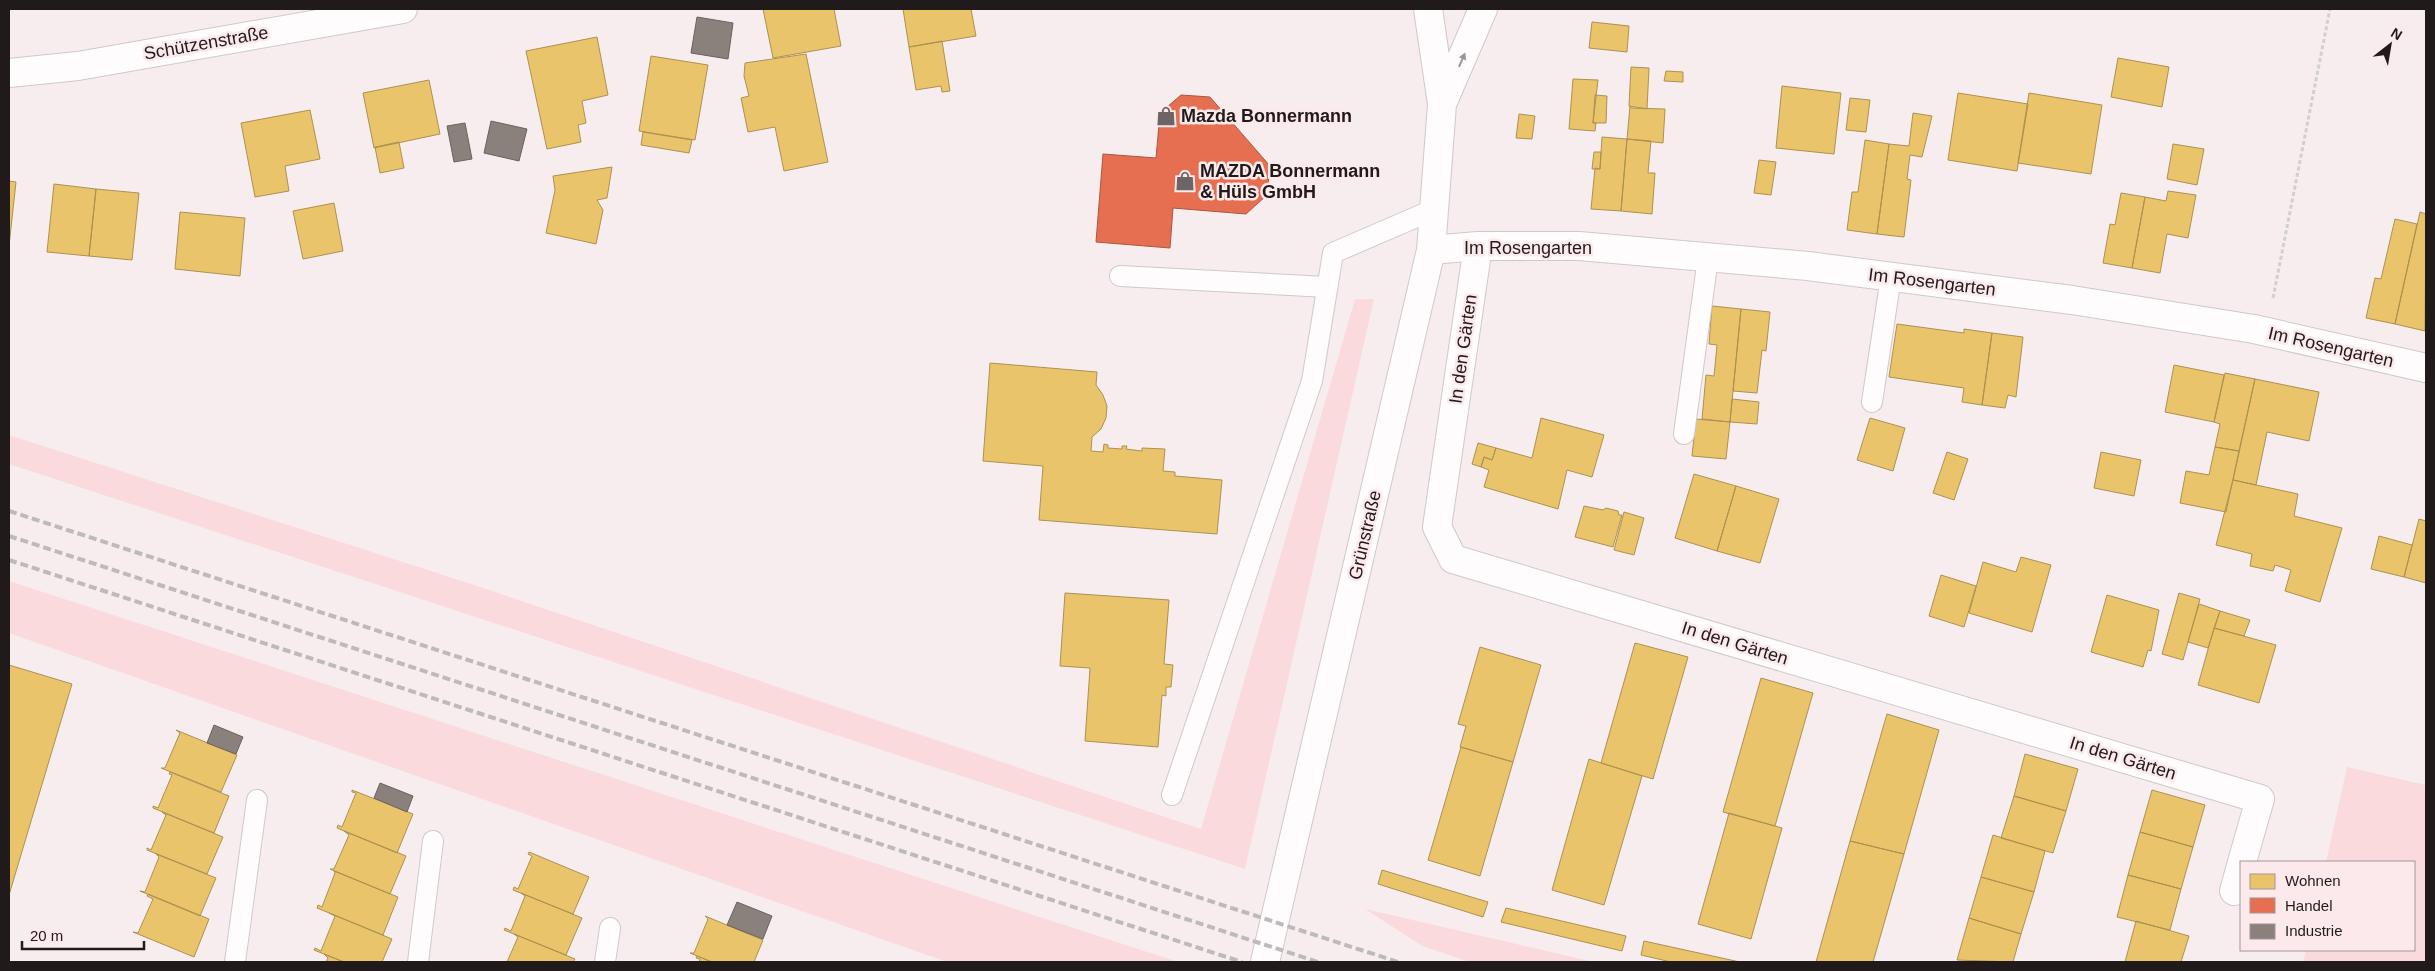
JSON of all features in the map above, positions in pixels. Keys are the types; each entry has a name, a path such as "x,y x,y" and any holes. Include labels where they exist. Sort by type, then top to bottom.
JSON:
{"street":[{"name":"Schützenstraße","path":"9,73 78,66 403,9"},
{"name":"Grünstraße","path":"1265,962 1431,250 1442,104 1428,9"},
{"name":"Grünstraße","path":"1442,104 1483,9"},
{"name":"Im Rosengarten","path":"1431,250 1478,246 1579,246 1808,266 2072,300 2266,332 2426,368"},
{"name":"In den Gärten","path":"1478,246 1437,527 1453,559 2260,799 2242,861"}],"lane":[{"path":"1172,795 1312,381 1333,253 1435,208"},
{"path":"1684,434 1708,258"},
{"path":"1120,276 1327,286"},
{"path":"1872,402 1891,277"},
{"path":"235,962 258,800"},
{"path":"418,962 433,841"},
{"path":"604,962 610,928"}],"path":[{"path":"2266,332 2330,9"}],"shaded area":[{"path":"1355,299 1374,299 1245,869 9,464 9,435 468,583 1201,829"},
{"path":"9,581 1178,962 947,962 9,633"},
{"path":"2347,767 2426,785 2426,962 2303,962 2306,951 2415,951 2415,861 2326,861"},
{"path":"1365,909 1594,962 1470,962 1422,946"}],"building: Wohnen":[{"path":"763,9 834,9 841,46 773,58"},
{"path":"903,9 971,9 976,36 909,47"},
{"path":"1592,22 1629,26 1627,52 1589,48"},
{"path":"597,37 608,95 582,101 586,123 578,125 581,142 547,149 526,51"},
{"path":"942,41 950,91 942,92 941,86 916,90 909,47"},
{"path":"806,54 828,162 784,171 775,127 748,132 741,98 749,96 744,76 745,63"},
{"path":"651,56 708,65 695,140 639,131"},
{"path":"2118,58 2169,67 2162,107 2111,97"},
{"path":"1631,67 1649,68 1647,109 1629,106"},
{"path":"1666,71 1683,72 1683,82 1664,81"},
{"path":"1573,79 1598,80 1593,123 1596,123 1595,131 1569,129"},
{"path":"429,80 440,134 374,148 363,93"},
{"path":"1782,86 1841,93 1834,154 1776,148"},
{"path":"1958,93 2028,104 2017,171 1948,160"},
{"path":"2029,93 2102,105 2091,174 2018,163"},
{"path":"1595,95 1607,96 1606,123 1593,123"},
{"path":"1850,98 1870,100 1866,132 1846,130"},
{"path":"1630,106 1631,108 1665,109 1663,143 1627,139"},
{"path":"310,110 320,159 285,166 289,191 255,197 241,123"},
{"path":"1913,113 1932,116 1922,157 1910,155 1907,179 1911,180 1904,237 1877,234 1889,144 1909,146"},
{"path":"1519,114 1535,116 1532,139 1516,138"},
{"path":"643,132 692,140 689,153 641,145"},
{"path":"1602,137 1627,139 1621,211 1591,209 1595,168 1600,169"},
{"path":"1627,139 1651,141 1648,173 1655,173 1652,214 1621,211"},
{"path":"1865,140 1889,144 1877,234 1847,230 1852,192 1858,192"},
{"path":"399,142 404,168 380,173 375,147"},
{"path":"2173,144 2204,149 2197,185 2167,179"},
{"path":"1594,152 1601,152 1600,169 1592,169"},
{"path":"1759,160 1776,162 1771,195 1754,193"},
{"path":"612,167 607,198 597,200 603,210 596,244 546,233 555,190 553,176"},
{"path":"9,181 16,182 9,246"},
{"path":"54,184 96,189 89,256 47,252"},
{"path":"96,189 139,193 132,260 89,256"},
{"path":"2168,191 2196,195 2188,238 2167,234 2160,273 2132,268 2145,197 2166,201"},
{"path":"2121,193 2145,197 2132,268 2103,263 2110,224 2115,225"},
{"path":"334,203 343,251 303,259 293,211"},
{"path":"180,212 245,218 240,276 175,269"},
{"path":"2420,212 2426,214 2425,331 2395,324"},
{"path":"2395,219 2417,224 2395,324 2366,318 2375,278 2381,279"},
{"path":"1712,306 1741,309 1730,422 1702,419 1706,375 1714,376 1717,345 1709,344"},
{"path":"1741,309 1770,312 1766,351 1762,350 1757,393 1733,391"},
{"path":"1897,324 1964,333 1964,329 1992,333 1982,405 1962,402 1964,388 1889,377"},
{"path":"1992,333 2023,337 2016,397 2008,395 2005,408 1982,405"},
{"path":"990,363 1097,372 1096,385 1103,395 1107,406 1106,418 1101,429 1092,437 1091,451 1103,452 1104,444 1108,445 1108,448 1122,449 1122,446 1127,446 1126,449 1142,451 1142,448 1165,449 1163,471 1175,472 1175,476 1222,480 1217,534 1039,520 1043,466 983,461"},
{"path":"2174,365 2224,375 2214,422 2165,412"},
{"path":"2225,373 2255,379 2239,451 2215,447 2220,424 2214,422"},
{"path":"2255,379 2319,392 2309,441 2267,432 2256,485 2233,480"},
{"path":"1732,399 1759,402 1757,424 1730,422"},
{"path":"1541,418 1604,435 1592,477 1567,470 1558,509 1484,487 1489,470 1481,467 1484,457 1492,460 1496,448 1532,458"},
{"path":"1870,418 1905,428 1893,471 1857,460"},
{"path":"1696,419 1730,422 1726,459 1692,456"},
{"path":"1478,443 1496,448 1492,460 1484,457 1481,467 1472,464"},
{"path":"2215,447 2239,451 2226,512 2180,503 2186,471 2209,475"},
{"path":"1947,452 1968,459 1954,500 1933,493"},
{"path":"2101,452 2141,460 2134,496 2094,488"},
{"path":"1694,474 1736,486 1717,551 1675,538"},
{"path":"2233,480 2298,494 2294,516 2342,528 2320,602 2285,591 2291,570 2275,565 2273,571 2250,566 2252,554 2216,545"},
{"path":"1736,486 1779,499 1760,563 1717,551"},
{"path":"1584,506 1603,510 1606,508 1618,511 1619,515 1622,515 1613,547 1575,537"},
{"path":"1624,512 1644,518 1634,555 1614,550"},
{"path":"2419,519 2426,521 2426,583 2404,577"},
{"path":"2379,536 2412,545 2404,577 2371,569"},
{"path":"2021,557 2051,565 2032,632 1969,613 1983,562 2016,572"},
{"path":"1941,575 1976,586 1964,627 1929,616"},
{"path":"1065,593 1169,600 1164,664 1173,665 1171,687 1166,687 1166,696 1162,695 1158,747 1085,741 1090,668 1060,666"},
{"path":"2179,593 2200,599 2183,660 2162,654"},
{"path":"2107,595 2159,610 2151,651 2148,650 2143,667 2091,652"},
{"path":"2199,604 2220,611 2208,648 2188,642"},
{"path":"2220,611 2250,620 2244,636 2214,628"},
{"path":"2214,628 2276,645 2259,703 2198,685"},
{"path":"1635,643 1688,657 1653,779 1601,763"},
{"path":"1480,647 1541,665 1513,762 1460,747 1466,726 1458,724"},
{"path":"9,665 72,684 9,895"},
{"path":"1761,678 1813,693 1775,826 1723,812"},
{"path":"1887,714 1939,730 1904,854 1850,841"},
{"path":"176,730 237,755 221,792 161,768 165,768 180,733"},
{"path":"1461,747 1513,762 1480,876 1428,860"},
{"path":"2025,754 2078,769 2066,811 2014,796"},
{"path":"1589,759 1642,776 1604,905 1552,890"},
{"path":"170,772 229,796 214,833 153,808 153,806 158,808 172,775 169,774"},
{"path":"352,790 413,814 397,853 337,828 338,825 342,827 356,793 352,792"},
{"path":"2152,790 2205,805 2193,847 2140,832"},
{"path":"2014,796 2066,811 2053,853 2001,838"},
{"path":"162,812 223,837 207,874 147,850 147,848 151,850 166,815"},
{"path":"1729,813 1782,828 1751,939 1698,924"},
{"path":"344,831 406,856 390,894 330,869 334,869 349,835"},
{"path":"2140,832 2193,847 2181,889 2128,875"},
{"path":"1993,835 2045,851 2034,892 1981,877"},
{"path":"1850,841 1904,854 1873,962 1816,962"},
{"path":"529,852 589,877 573,914 513,890 514,887 518,889 532,856 528,854"},
{"path":"156,854 216,878 200,916 140,891 145,892 159,857"},
{"path":"1382,870 1488,902 1483,917 1378,884"},
{"path":"334,871 398,897 383,935 317,908 318,905 322,907 335,873"},
{"path":"2128,875 2181,889 2170,930 2117,917"},
{"path":"1981,877 2034,892 2021,934 1969,918"},
{"path":"521,893 582,918 566,955 504,930 505,928 511,931 525,896"},
{"path":"148,894 209,919 194,957 133,932 138,933 153,899 147,896"},
{"path":"1506,908 1626,936 1622,951 1501,922"},
{"path":"329,913 392,939 382,962 344,962 314,950 315,948 321,951 335,916"},
{"path":"705,916 763,940 754,962 712,962 690,953 694,953 708,919"},
{"path":"1969,918 2021,934 2013,962 1957,960"},
{"path":"2136,921 2189,936 2181,962 2125,962"},
{"path":"514,934 575,959 573,962 507,962 518,937"},
{"path":"1644,941 1740,962 1671,962 1641,955"},
{"path":"324,954 344,962 326,962 328,958"},
{"path":"697,956 712,962 699,962 700,959 696,958"}],"building: Handel":[{"name":"MAZDA Bonnermann & Hüls GmbH","path":"1181,95 1210,97 1270,166 1267,195 1246,214 1173,208 1170,248 1096,242 1103,154 1156,158 1160,113"}],"building: Industrie":[{"path":"697,17 733,23 728,59 691,53"},
{"path":"491,121 527,129 519,161 484,153"},
{"path":"465,123 472,159 454,162 447,126"},
{"path":"214,725 243,737 236,754 207,743"},
{"path":"380,783 413,796 407,812 374,798"},
{"path":"737,902 772,916 763,939 727,925"}],"railway":[{"path":"9,511 1398,962"},
{"path":"9,536 1318,962"},
{"path":"9,560 1242,962"}],"place":[{"name":"Mazda Bonnermann","path":"1166,116"},
{"name":"MAZDA Bonnermann & Hüls GmbH","path":"1185,181"}]}
